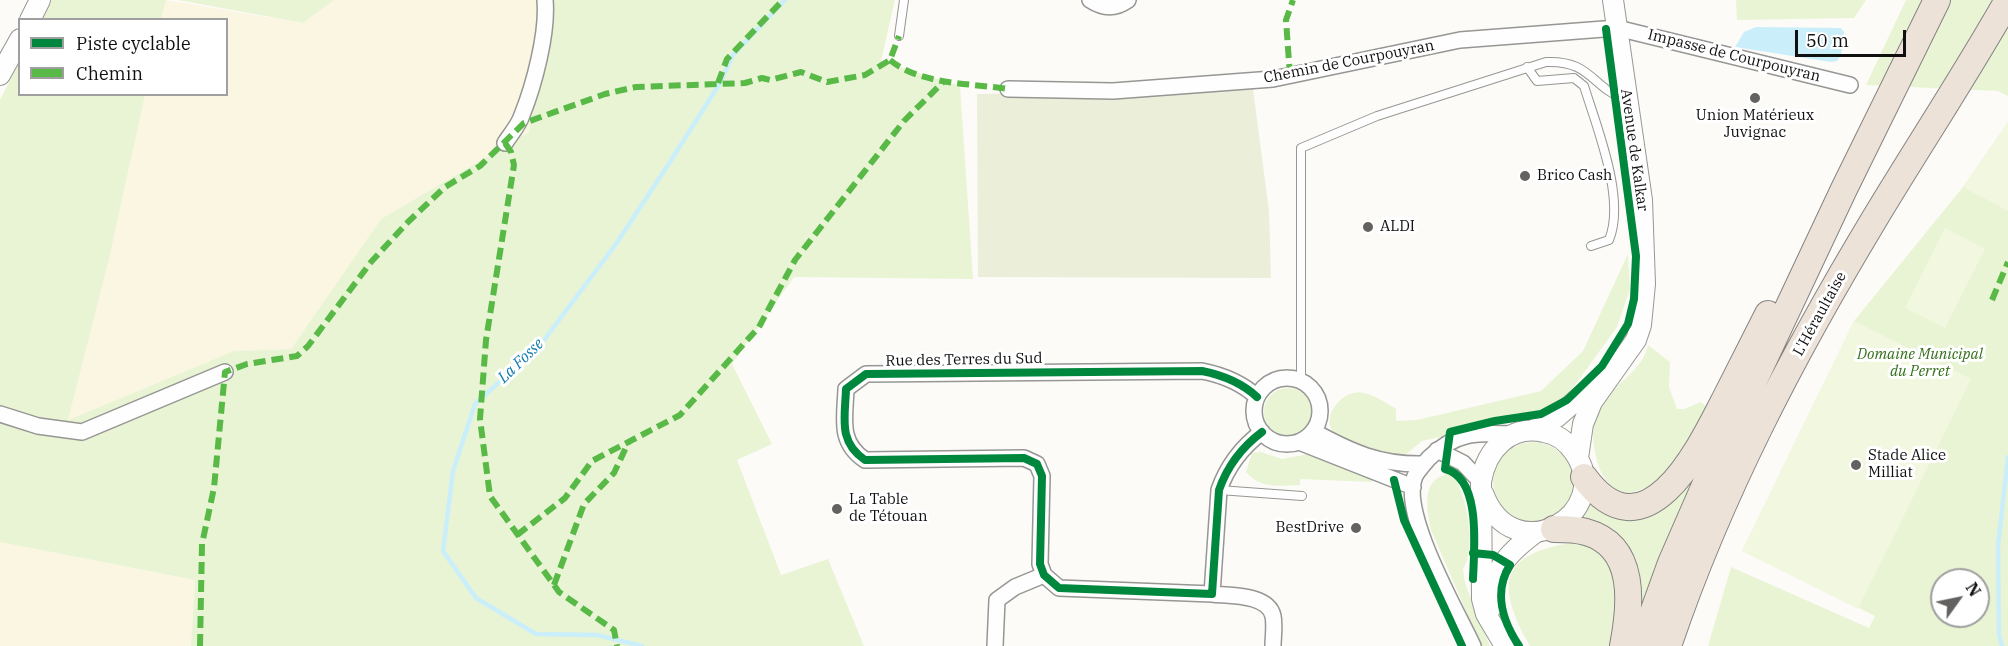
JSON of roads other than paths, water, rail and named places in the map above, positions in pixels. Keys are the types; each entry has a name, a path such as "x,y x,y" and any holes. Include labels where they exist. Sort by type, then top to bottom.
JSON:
{"highway":[{"path":"1581,467 1598,495 1614,505 1630,507 1647,504 1678,480 1712,425 1885,83 1931,0"},
{"name":"L'Héraultaise","path":"1641,646 1671,563 1709,476 1844,189 1937,0"},
{"name":"L'Héraultaise","path":"1668,646 1691,578 1728,489 1781,385 1875,218 2008,0"},
{"path":"1683,646 1740,498 1789,391 1875,218"},
{"path":"1544,531 1584,531 1598,536 1620,557 1627,576 1629,601 1623,646"}],"street":[{"path":"31,18 40,0"},
{"path":"505,143 522,118 531,87 545,19 545,0"},
{"path":"1090,0 1108,8 1119,6 1128,0"},
{"name":"Avenue de Kalkar","path":"1581,467 1583,424 1592,402 1636,340 1641,325 1646,268 1642,200 1613,0"},
{"name":"Impasse de Courpouyran","path":"1617,28 1850,85"},
{"name":"Chemin de Courpouyran","path":"1008,88 1113,91 1273,79 1460,40 1617,28"},
{"path":"0,75 18,43"},
{"name":"Avenue de Kalkar","path":"1533,430 1557,417 1593,386 1623,347 1643,301"},
{"name":"Rue des Terres du Sud","path":"1044,575 1040,564 1042,476 1037,464 1024,458 865,460 852,451 845,437 846,390 856,379 866,374 1202,371 1218,374 1248,389 1257,397"},
{"path":"0,414 38,426 82,432 225,372"},
{"path":"1299,442 1313,431 1320,411 1318,400 1311,389 1301,381 1288,378 1276,380 1265,387 1257,397 1254,415 1262,432 1278,443 1299,442 1413,487"},
{"path":"1473,646 1418,527 1413,487 1415,476 1437,450 1449,441 1466,435 1513,434 1533,430 1559,438 1581,467 1583,493 1577,507 1567,520 1544,531 1506,557 1495,574 1492,593 1502,642"},
{"path":"1313,431 1340,446 1379,461 1398,465 1424,464"},
{"path":"1212,594 1219,490 1224,476 1244,447 1262,432"},
{"path":"1502,642 1486,614 1482,599 1483,467 1490,453 1513,434"},
{"path":"1437,450 1463,463 1482,487 1495,516 1506,526 1520,531 1544,531"},
{"path":"995,646 997,600 1006,592 1044,575 1059,588 1212,594 1260,601 1268,607 1273,616 1273,646"}],"lane":[{"path":"898,36 904,0"},
{"path":"1301,381 1301,148 1377,116 1527,67 1564,62 1584,69 1616,96 1627,101"},
{"path":"1527,67 1537,81 1574,78 1584,86 1608,162 1615,225 1609,240 1591,246"},
{"path":"1219,490 1302,496"}],"water":[{"path":"1756,27 1841,28 1844,32 1841,55 1837,61 1831,62 1735,47 1744,32"}],"waterway":[{"name":"La Fosse","path":"642,646 597,635 536,634 476,598 443,551 453,471 475,404 541,344 616,244 720,83 733,55 785,0"},
{"path":"2002,646 1999,635 1998,546 2008,457"}],"place":[{"name":"Union Matérieux Juvignac","path":"1755,98"},
{"name":"Brico Cash","path":"1525,176"},
{"name":"ALDI","path":"1368,227"},
{"name":"Stade Alice Milliat","path":"1856,465"},
{"name":"La Table de Tétouan","path":"837,509"},
{"name":"BestDrive","path":"1356,528"}],"park label":[{"name":"Domaine Municipal du Perret","path":"1920,364"}]}
